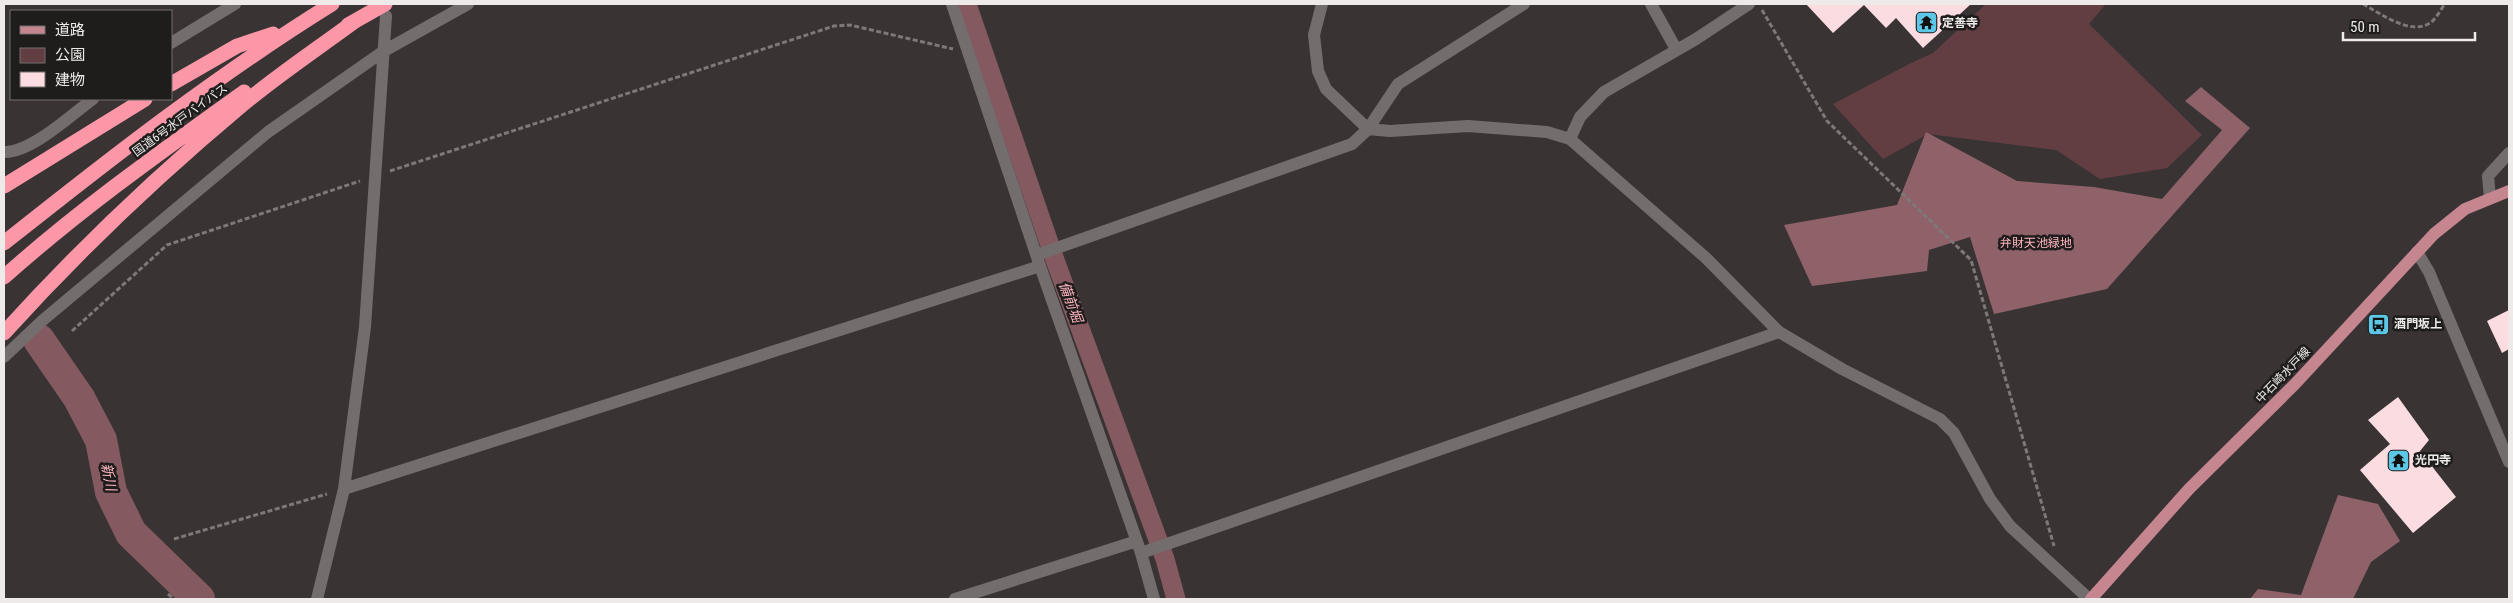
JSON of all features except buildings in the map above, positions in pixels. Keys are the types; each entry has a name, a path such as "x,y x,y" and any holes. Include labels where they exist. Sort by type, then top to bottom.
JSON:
{"highway":[{"name":"国道6号水戸バイパス","path":"4,243 140,134 251,55 332,4"},
{"name":"国道6号水戸バイパス","path":"4,277 30,254 158,154 270,74 355,21 386,10"},
{"path":"4,333 96,235 170,168 244,104 355,21"},
{"path":"172,83 237,46 296,27"},
{"path":"6,183 143,100"}],"main road":[{"name":"中石崎水戸線","path":"2090,599 2188,489 2295,384 2417,252 2453,217 2490,198 2509,191"}],"street":[{"path":"172,42 235,4"},
{"path":"4,357 43,320 268,132 384,51 468,4"},
{"path":"952,4 1137,541 1145,552 1154,599"},
{"path":"1322,4 1314,35 1318,71 1326,89 1368,129 1390,131 1468,126 1547,132 1570,139 1706,258 1779,332 1842,370 1940,419 1954,433 1990,499 2010,526 2090,599"},
{"path":"344,489 1040,258 1060,248 1352,144 1368,129 1398,84 1524,4"},
{"path":"1650,4 1676,50"},
{"path":"1570,139 1580,117 1593,101 1604,92 1749,4"},
{"path":"317,599 344,489 365,327 386,10"},
{"path":"4,152 29,146 92,100"},
{"path":"2490,198 2488,176 2509,153"},
{"path":"2417,252 2428,272 2509,462"},
{"path":"1145,552 1779,332"},
{"path":"955,599 1137,541"}],"path":[{"path":"1759,4 1827,121 1971,260 2055,546"},
{"path":"2363,4 2399,23 2417,26 2430,23 2445,4"},
{"path":"72,331 167,245 834,26 850,25 968,53"},
{"path":"174,539 344,489"},
{"path":"168,594 174,599"}],"green space":[{"path":"1986,4 2106,4 2089,24 2202,135 2167,168 2100,179 2056,150 1928,134 1883,159 1833,104 1933,53"},
{"name":"弁財天池緑地","path":"2201,87 2250,128 2107,289 1994,314 1970,237 1929,250 1927,271 1812,286 1784,225 1897,205 1926,132 2017,181 2094,187 2162,199 2222,130 2185,101"},
{"path":"2338,495 2378,504 2400,541 2371,562 2353,599 2250,599 2258,589 2301,595"}],"waterway":[{"name":"備前堀","path":"967,4 1055,260 1165,559 1176,599"},
{"name":"新川","path":"39,340 79,398 101,440 111,492 131,533 199,599"}],"place":[{"name":"定善寺","path":"1926,23"},
{"name":"酒門坂上","path":"2378,324"},
{"name":"光円寺","path":"2399,460"}]}
